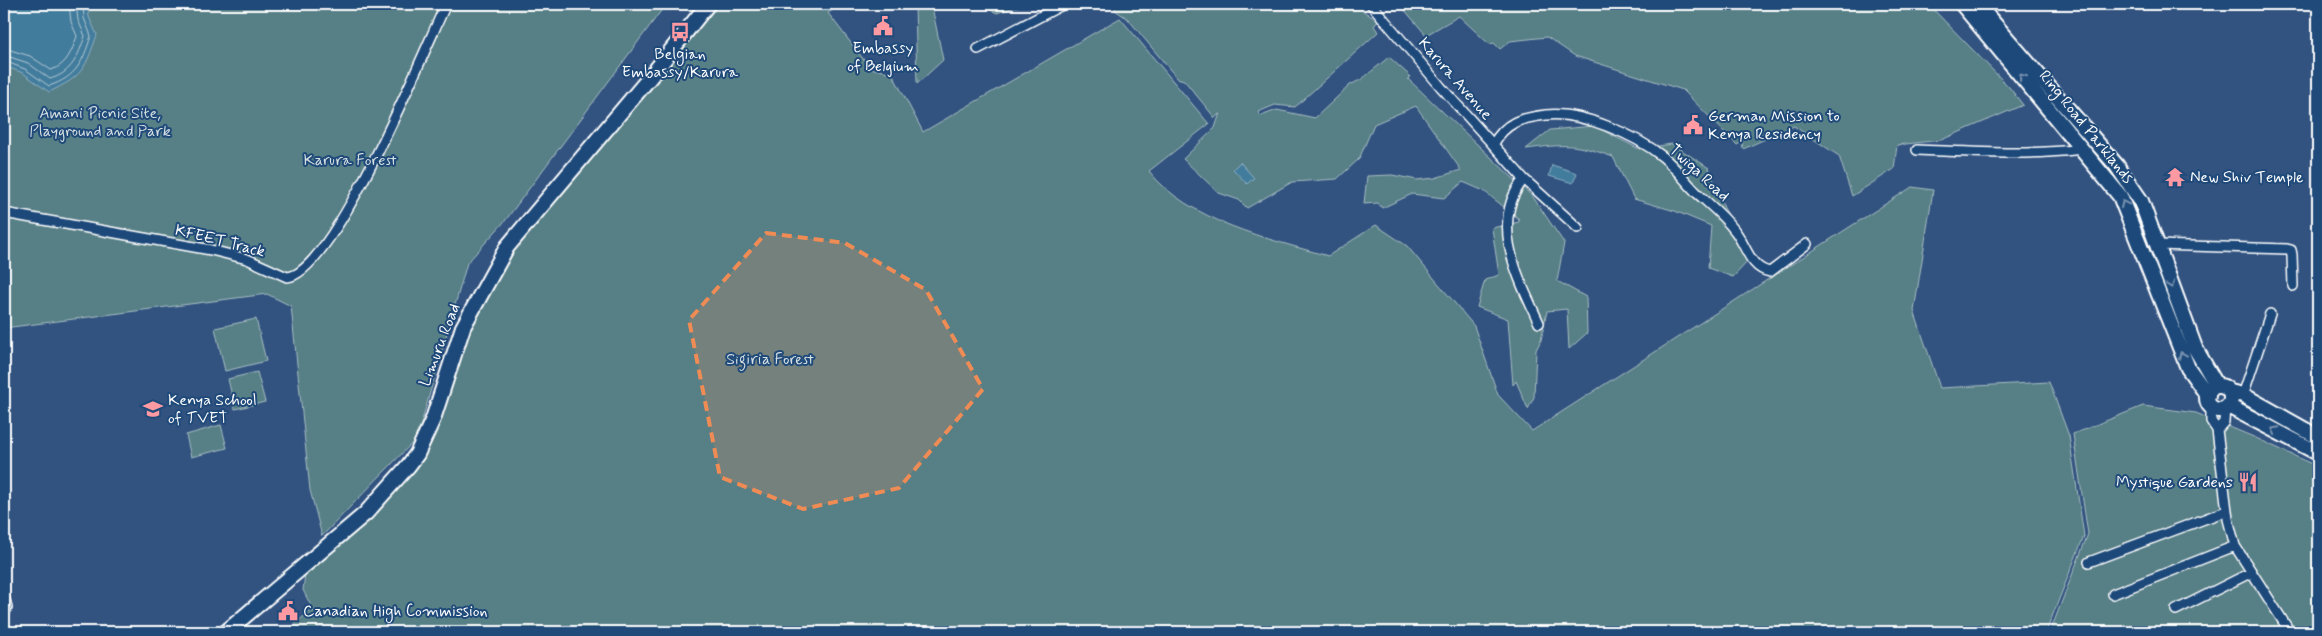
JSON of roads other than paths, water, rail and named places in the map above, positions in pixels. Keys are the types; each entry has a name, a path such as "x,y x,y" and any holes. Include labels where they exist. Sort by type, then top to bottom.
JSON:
{"street":[{"name":"KFEET Track","path":"4,213 211,250 247,259 287,277 294,277 303,271 326,244 361,186 403,101 446,4"},
{"name":"Limuru Road","path":"226,632 366,513 394,484 417,454 433,419 463,327 507,247 655,71 708,4"},
{"path":"978,49 1064,4"},
{"name":"Karura Avenue","path":"1370,4 1492,145 1521,176 1578,228"},
{"name":"Ring Road Parklands","path":"1962,4 2120,196 2188,368 2223,399 2318,453"},
{"name":"Ring Road Parklands","path":"1976,4 2127,179 2140,202 2195,348 2223,399 2318,437"},
{"name":"Twiga Road","path":"1492,145 1500,130 1520,120 1552,114 1591,121 1613,128 1662,156 1718,210 1736,232 1756,266 1763,271 1770,272 1806,244"},
{"path":"1917,150 2043,154 2082,149"},
{"path":"1521,176 1506,220 1507,239 1518,275 1539,323"},
{"path":"2157,246 2291,250 2293,286"},
{"path":"2148,264 2162,259"},
{"path":"2270,314 2211,421 2217,430 2226,511 2235,546 2290,632"},
{"path":"2217,430 2224,422 2223,399"},
{"path":"2089,562 2226,511"},
{"path":"219,632 312,554 337,538"},
{"path":"2113,594 2235,546"},
{"path":"2176,610 2252,572"},
{"path":"4,596 7,608 4,615"}],"water":[{"path":"4,4 87,4 89,17 97,35 86,64 76,76 49,92 23,73 4,66"},
{"path":"1240,162 1254,178 1247,184 1233,169"},
{"path":"1552,165 1577,173 1573,183 1549,176"}],"place":[{"name":"Embassy of Belgium","path":"883,26"},
{"name":"Belgian Embassy/Karura","path":"680,32"},
{"name":"German Mission to Kenya Residency","path":"1693,125"},
{"name":"New Shiv Temple","path":"2175,177"},
{"name":"Kenya School of TVET","path":"153,409"},
{"name":"Mystique Gardens","path":"2248,482"},
{"name":"Canadian High Commission","path":"288,611"}],"park label":[{"name":"Amani Picnic Site, Playground and Park","path":"100,122"},
{"name":"Karura Forest","path":"350,160"},
{"name":"Sigiria Forest","path":"770,359"}]}
